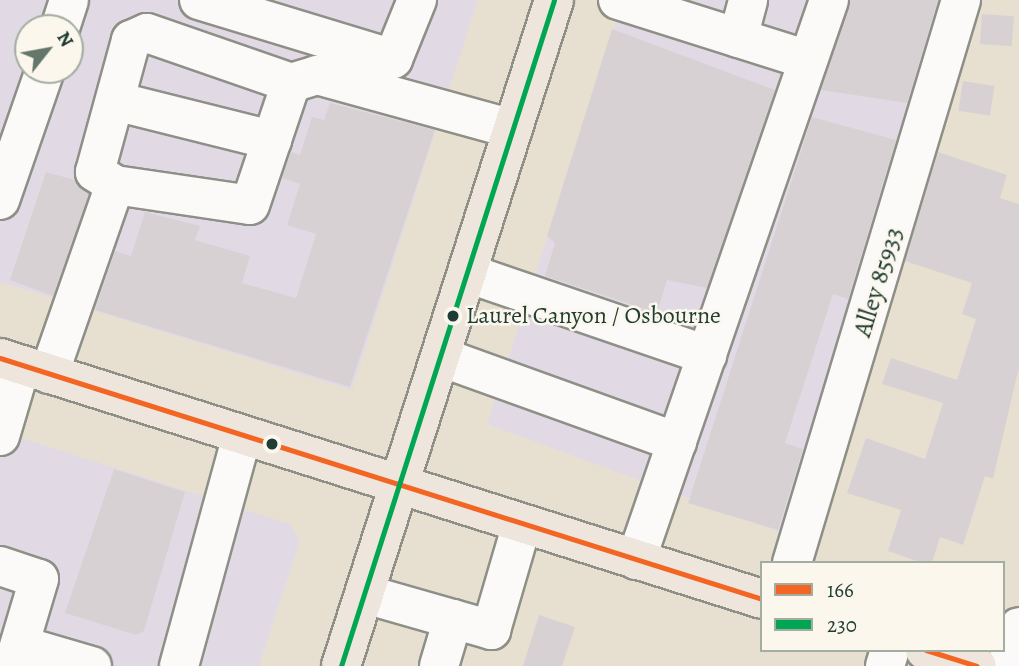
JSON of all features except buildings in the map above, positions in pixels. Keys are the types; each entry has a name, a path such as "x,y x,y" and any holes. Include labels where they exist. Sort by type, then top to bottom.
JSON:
{"main road":[{"path":"341,666 554,0"},
{"path":"23,366 760,598"},
{"path":"932,652 977,666"}],"street":[{"path":"199,0 393,59 417,0"},
{"path":"618,0 808,60"},
{"path":"738,38 748,0"},
{"path":"636,560 829,0"},
{"name":"Alley 85933","path":"793,561 961,0"},
{"path":"291,83 250,205 115,185 95,172 131,40 147,33 291,83 317,75 513,129"},
{"path":"0,200 40,84"},
{"path":"115,101 272,140"},
{"path":"0,436 23,366 115,185"},
{"path":"467,273 707,355"},
{"path":"440,357 677,442"},
{"path":"179,666 242,436"},
{"path":"365,594 491,630 522,524"},
{"path":"0,566 39,579 17,655 92,666"},
{"path":"439,666 453,619"},
{"path":"1006,666 1019,626"}],"shaded area":[{"path":"0,0 478,0 352,390 0,282"},
{"path":"624,0 950,0 790,536 487,424"},
{"path":"0,431 290,524 300,541 259,666 0,666"}],"transit line":[{"name":"230","path":"341,666 554,0"},
{"name":"166","path":"0,358 760,598"},
{"name":"166","path":"932,652 977,666"}],"place":[{"name":"Laurel Canyon / Osbourne","path":"453,316"}]}
